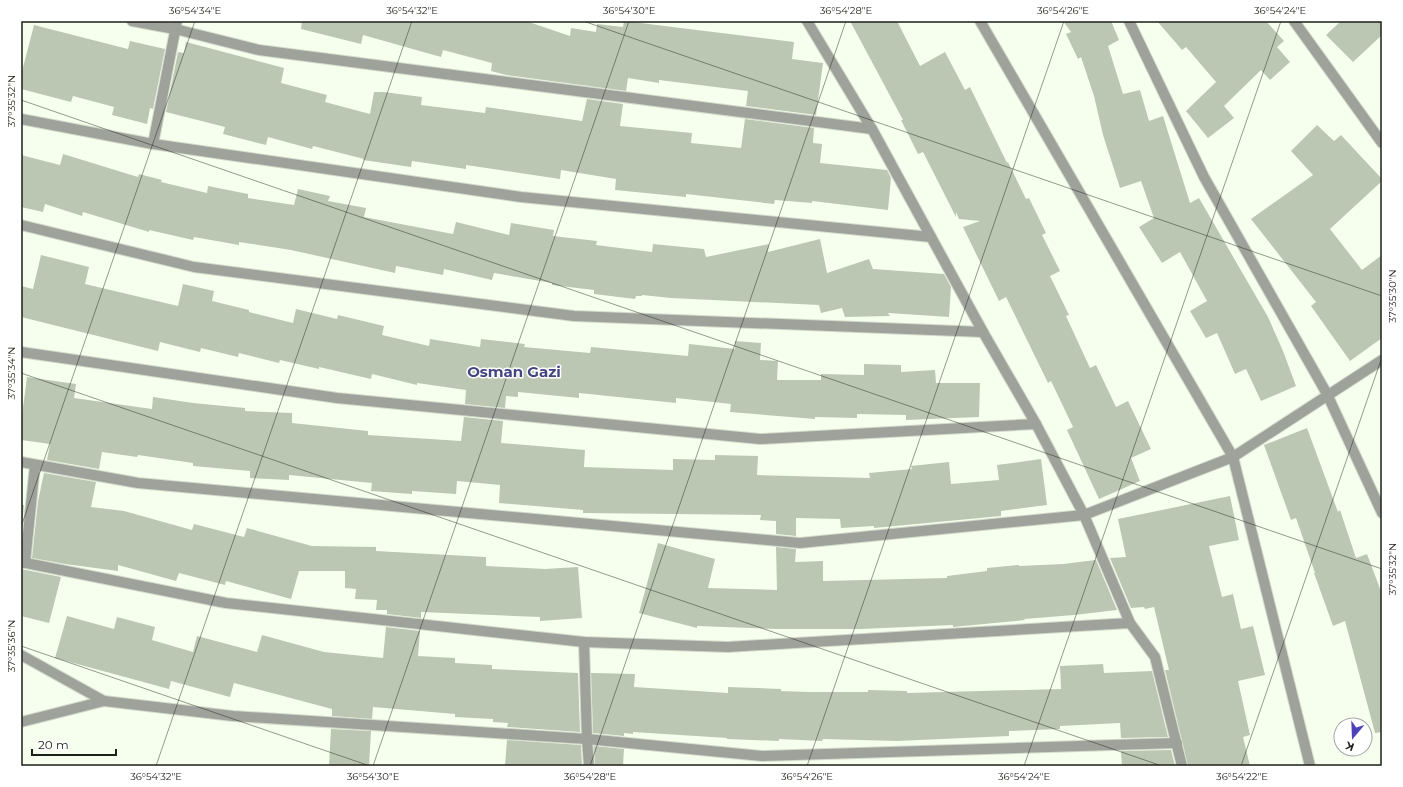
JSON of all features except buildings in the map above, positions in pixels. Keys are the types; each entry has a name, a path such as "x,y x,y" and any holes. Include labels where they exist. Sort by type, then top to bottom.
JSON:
{"street":[{"path":"132,21 176,25 259,50 872,129"},
{"path":"807,21 872,129 983,332 1036,424 1084,515 1130,623 1155,657 1182,766"},
{"path":"980,21 1233,457 1310,766"},
{"path":"1129,21 1204,177 1327,394 1382,513"},
{"path":"1294,21 1382,143"},
{"path":"153,144 176,25"},
{"path":"21,119 153,144 520,196 931,237"},
{"path":"21,225 194,267 574,316 983,332"},
{"path":"21,352 337,398 760,439 1036,424"},
{"path":"21,462 138,483 800,543 1084,515 1233,457 1327,394 1382,360"},
{"path":"36,465 23,563 226,603 584,642 728,647 1130,623"},
{"path":"584,642 589,766"},
{"path":"21,655 104,700 233,716 587,739 762,756 1177,743"},
{"path":"21,722 104,700"}],"district":[{"name":"Osman Gazi","path":"514,371"}]}
